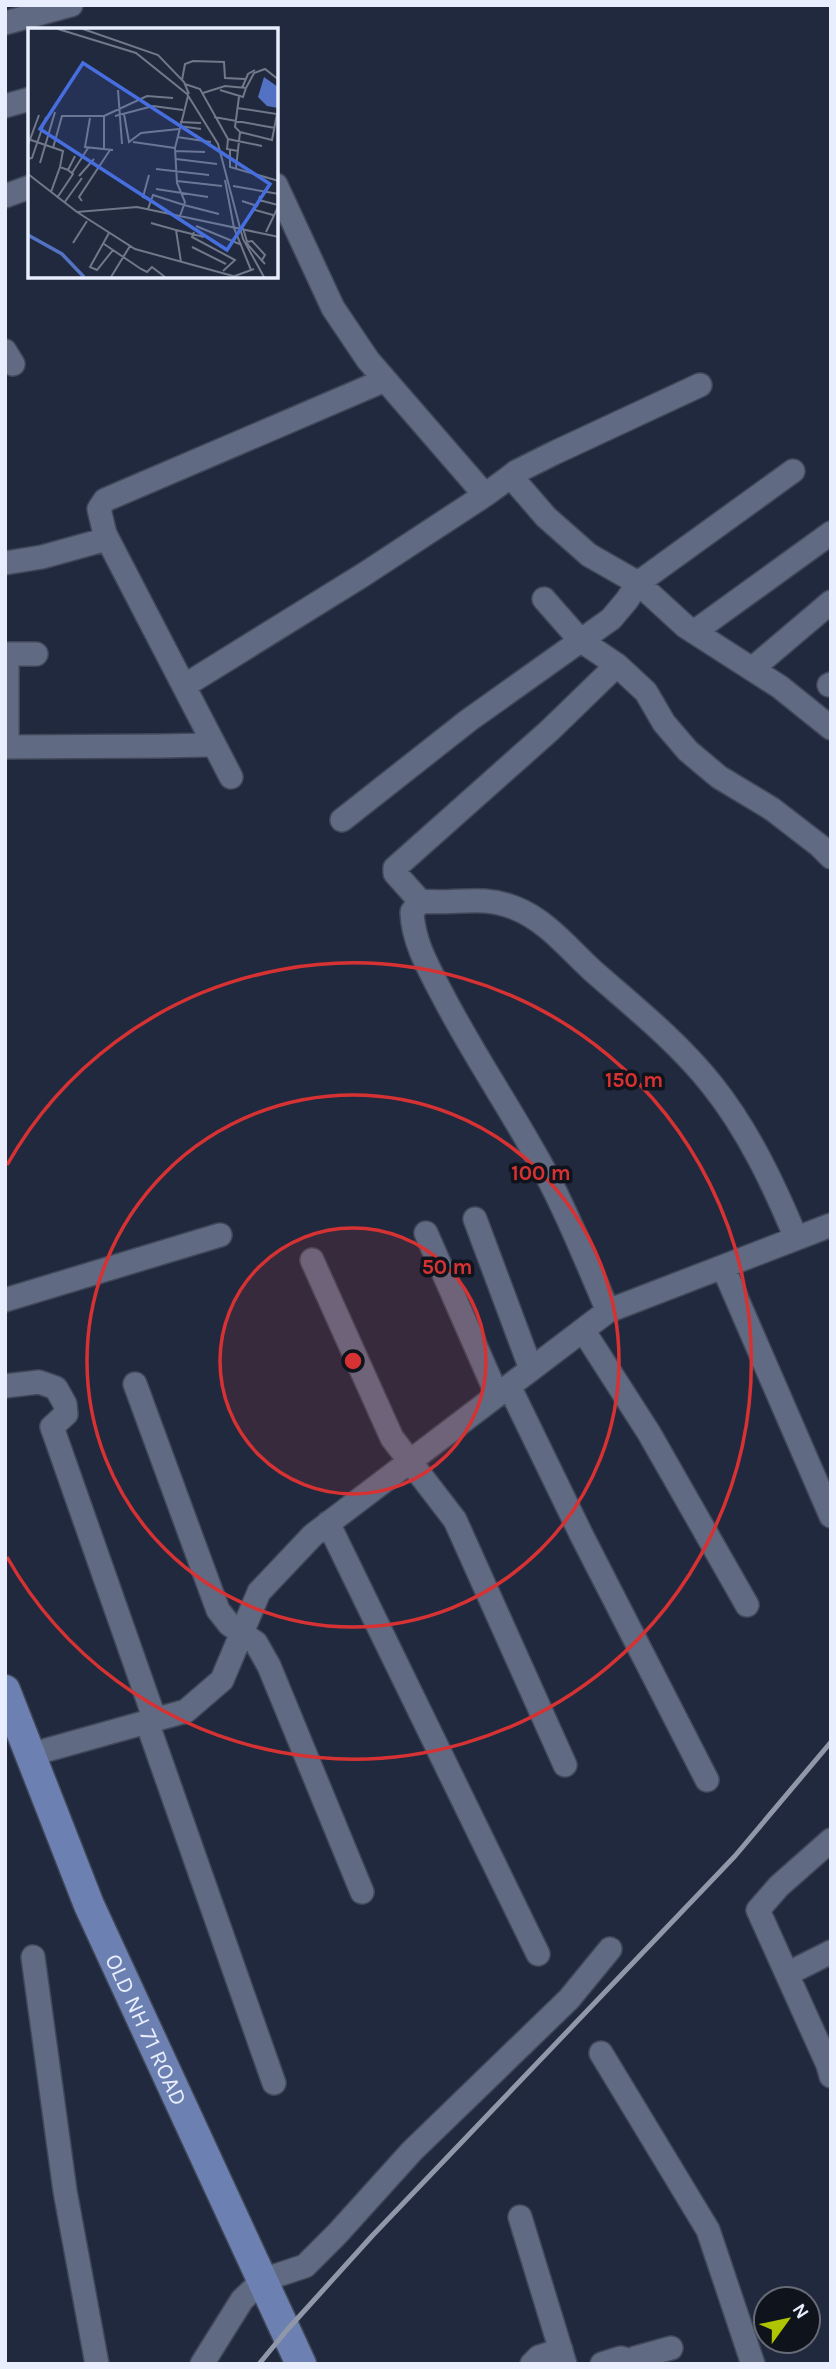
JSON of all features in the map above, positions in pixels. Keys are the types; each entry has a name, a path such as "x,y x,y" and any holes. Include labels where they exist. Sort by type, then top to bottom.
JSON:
{"main road":[{"name":"OLD NH 71 ROAD","path":"5,1690 89,1905 301,2364"}],"street":[{"path":"5,23 71,5"},
{"path":"5,106 28,100"},
{"path":"5,196 28,188"},
{"path":"278,190 333,308 368,360 485,495"},
{"path":"231,776 107,539 99,509 105,500 385,380"},
{"path":"184,686 363,575 516,472 700,385"},
{"path":"342,820 469,720 611,618 628,600 638,583 793,471"},
{"path":"507,479 514,480 546,517 589,555 638,583 694,632 780,687 831,728"},
{"path":"694,632 831,533"},
{"path":"5,563 42,557 107,539"},
{"path":"544,599 580,640 617,665 646,692 664,723 688,751 719,777 772,809 831,857"},
{"path":"752,669 831,602"},
{"path":"36,654 6,654 6,747 214,743"},
{"path":"617,665 549,731 395,868 396,873 420,901 435,903 469,899 492,900 517,909 545,925 684,1054 711,1084 736,1118 777,1193 796,1238"},
{"path":"420,901 412,912 412,927 427,966 471,1048 532,1147 559,1198 608,1311"},
{"path":"475,1219 531,1369"},
{"path":"29,1755 186,1711 222,1680 259,1592 313,1535 608,1311 830,1227"},
{"path":"426,1233 503,1390 582,1536 707,1780"},
{"path":"5,1300 220,1234"},
{"path":"312,1260 392,1438 455,1520 565,1765"},
{"path":"723,1267 831,1516"},
{"path":"583,1330 649,1433 747,1605"},
{"path":"6,1380 39,1382 56,1388 65,1404 66,1414 52,1427 274,2083"},
{"path":"135,1384 218,1610 242,1634 256,1643 270,1666 362,1892"},
{"path":"328,1523 538,1954"},
{"path":"830,2068 758,1910 779,1886 831,1840"},
{"path":"202,2364 242,2300 263,2280 305,2266 412,2151 569,1999 610,1949"},
{"path":"787,1974 831,1952"},
{"path":"33,1957 65,2191 97,2364"},
{"path":"601,2053 708,2230 753,2364"},
{"path":"520,2217 563,2357 539,2357 533,2364"},
{"path":"602,2364 621,2358 631,2362 671,2348"}],"railway":[{"path":"259,2364 372,2236 735,1856 831,1742"}]}
